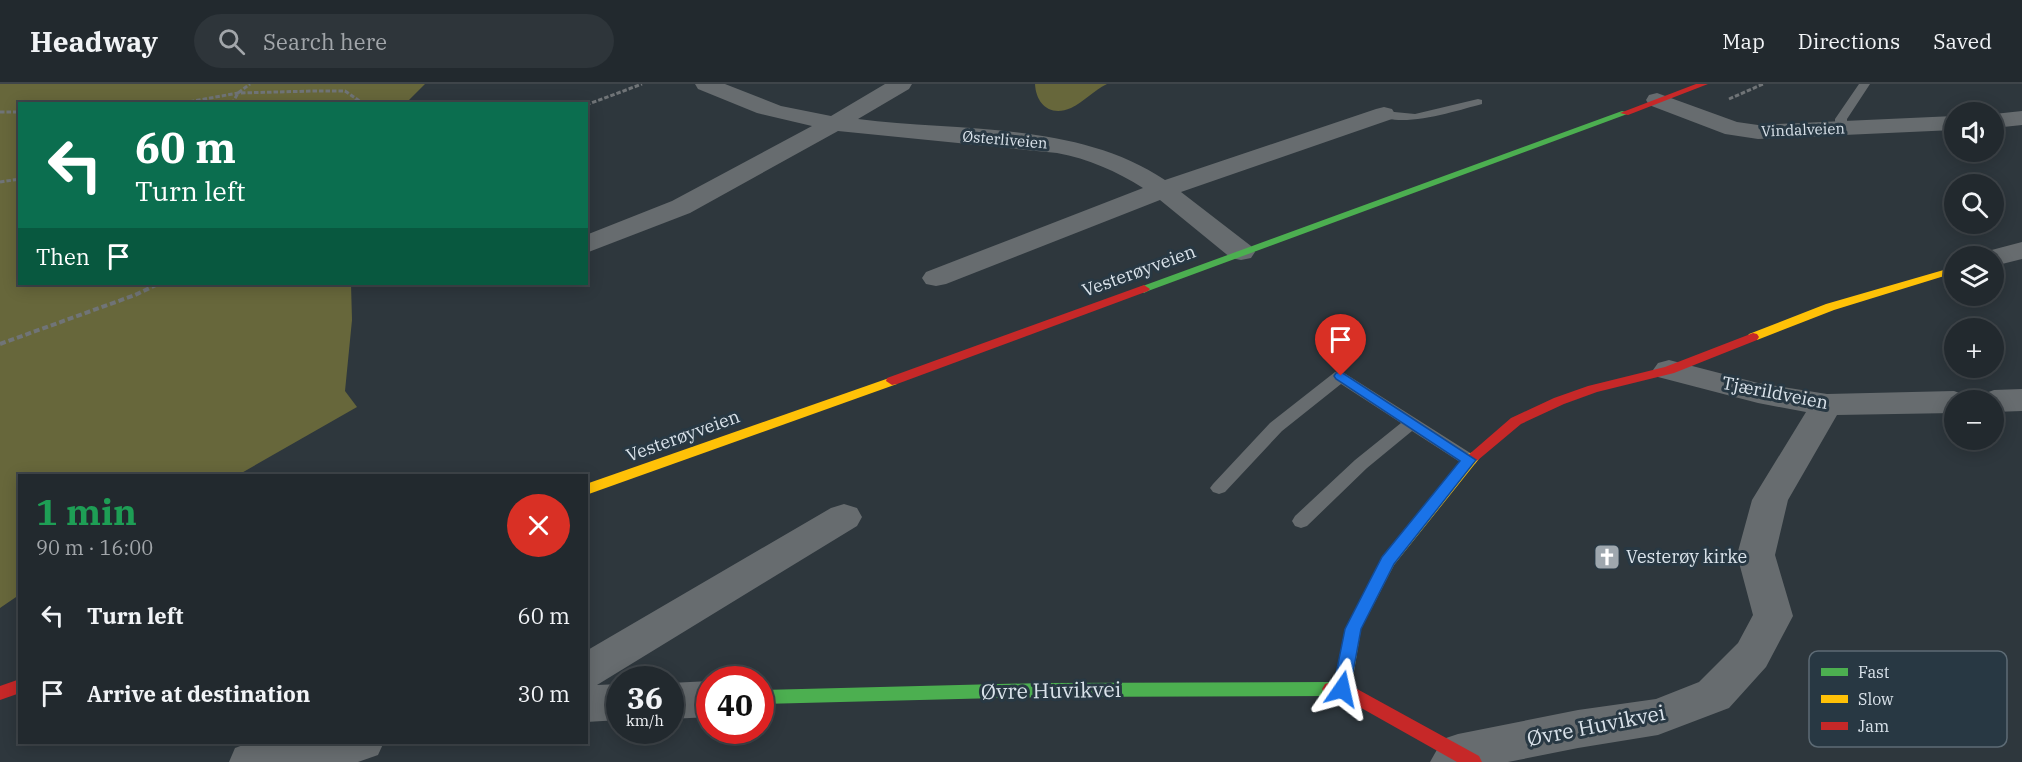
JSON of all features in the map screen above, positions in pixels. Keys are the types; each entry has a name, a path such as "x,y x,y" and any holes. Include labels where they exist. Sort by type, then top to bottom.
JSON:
{"main road":[{"name":"Vesterøyveien","path":"588,489 926,369 1704,84"},
{"path":"1342,689 1353,629 1388,561 1469,460 1516,422 1559,401 1593,389 1669,370 1830,307 1944,273"},
{"path":"0,693 18,687"},
{"name":"Øvre Huvikvei","path":"774,697 1042,690 1342,689 1461,759"}],"street":[{"name":"Østerliveien","path":"706,84 776,111 837,122 1071,148 1119,164 1163,189 1241,252"},
{"path":"588,244 681,207 837,122 901,84"},
{"name":"Vindalveien","path":"1657,100 1733,129 1758,132 1944,124"},
{"path":"936,278 1163,189 1384,114"},
{"path":"2004,120 2022,118"},
{"path":"2004,255 2022,250"},
{"name":"Tjærildveien","path":"1669,370 1758,393 1827,405 1944,402"},
{"path":"2004,401 2022,400"},
{"name":"Øvre Huvikvei","path":"1461,759 1578,729 1658,717 1714,695 1752,655 1773,616 1756,555 1770,500 1827,405"},
{"path":"588,671 844,517"},
{"path":"588,704 606,703"},
{"path":"251,762 352,744"}],"lane":[{"path":"1847,129 1841,124 1841,119 1864,84"},
{"path":"1384,114 1402,118 1414,117 1478,102"},
{"path":"1219,488 1276,427 1341,376 1469,460"},
{"path":"1301,521 1361,464 1411,423"}],"path":[{"path":"232,102 238,93 250,84"},
{"path":"588,104 642,84"},
{"path":"188,102 238,93 345,91 362,102"},
{"path":"353,102 359,100"},
{"path":"0,112 18,112"},
{"path":"0,182 18,179"},
{"path":"0,344 135,295 156,285"}],"shaded area":[{"path":"0,84 425,84 407,102 18,102 18,285 351,285 352,320 345,391 357,407 240,474 18,474 18,596 0,608"},
{"path":"1035,84 1107,84 1071,108 1057,111 1041,103"}],"traffic: fast":[{"path":"1144,289 1625,113"},
{"path":"774,697 1042,690 1331,689"}],"traffic: slow":[{"path":"1753,337 1830,307 1944,273"},
{"path":"588,489 892,381"},
{"path":"1342,689 1353,629 1388,561 1473,457"}],"traffic: jam":[{"path":"1625,113 1704,84"},
{"path":"892,381 1144,289"},
{"path":"1473,457 1516,421 1559,401 1593,389 1669,370 1753,337"},
{"path":"0,693 18,687"},
{"path":"1331,689 1342,689 1473,762"}],"place":[{"name":"Vesterøy kirke","path":"1607,557"}],"route":[{"path":"1341,376 1469,460 1388,561 1353,629 1342,689"}]}
